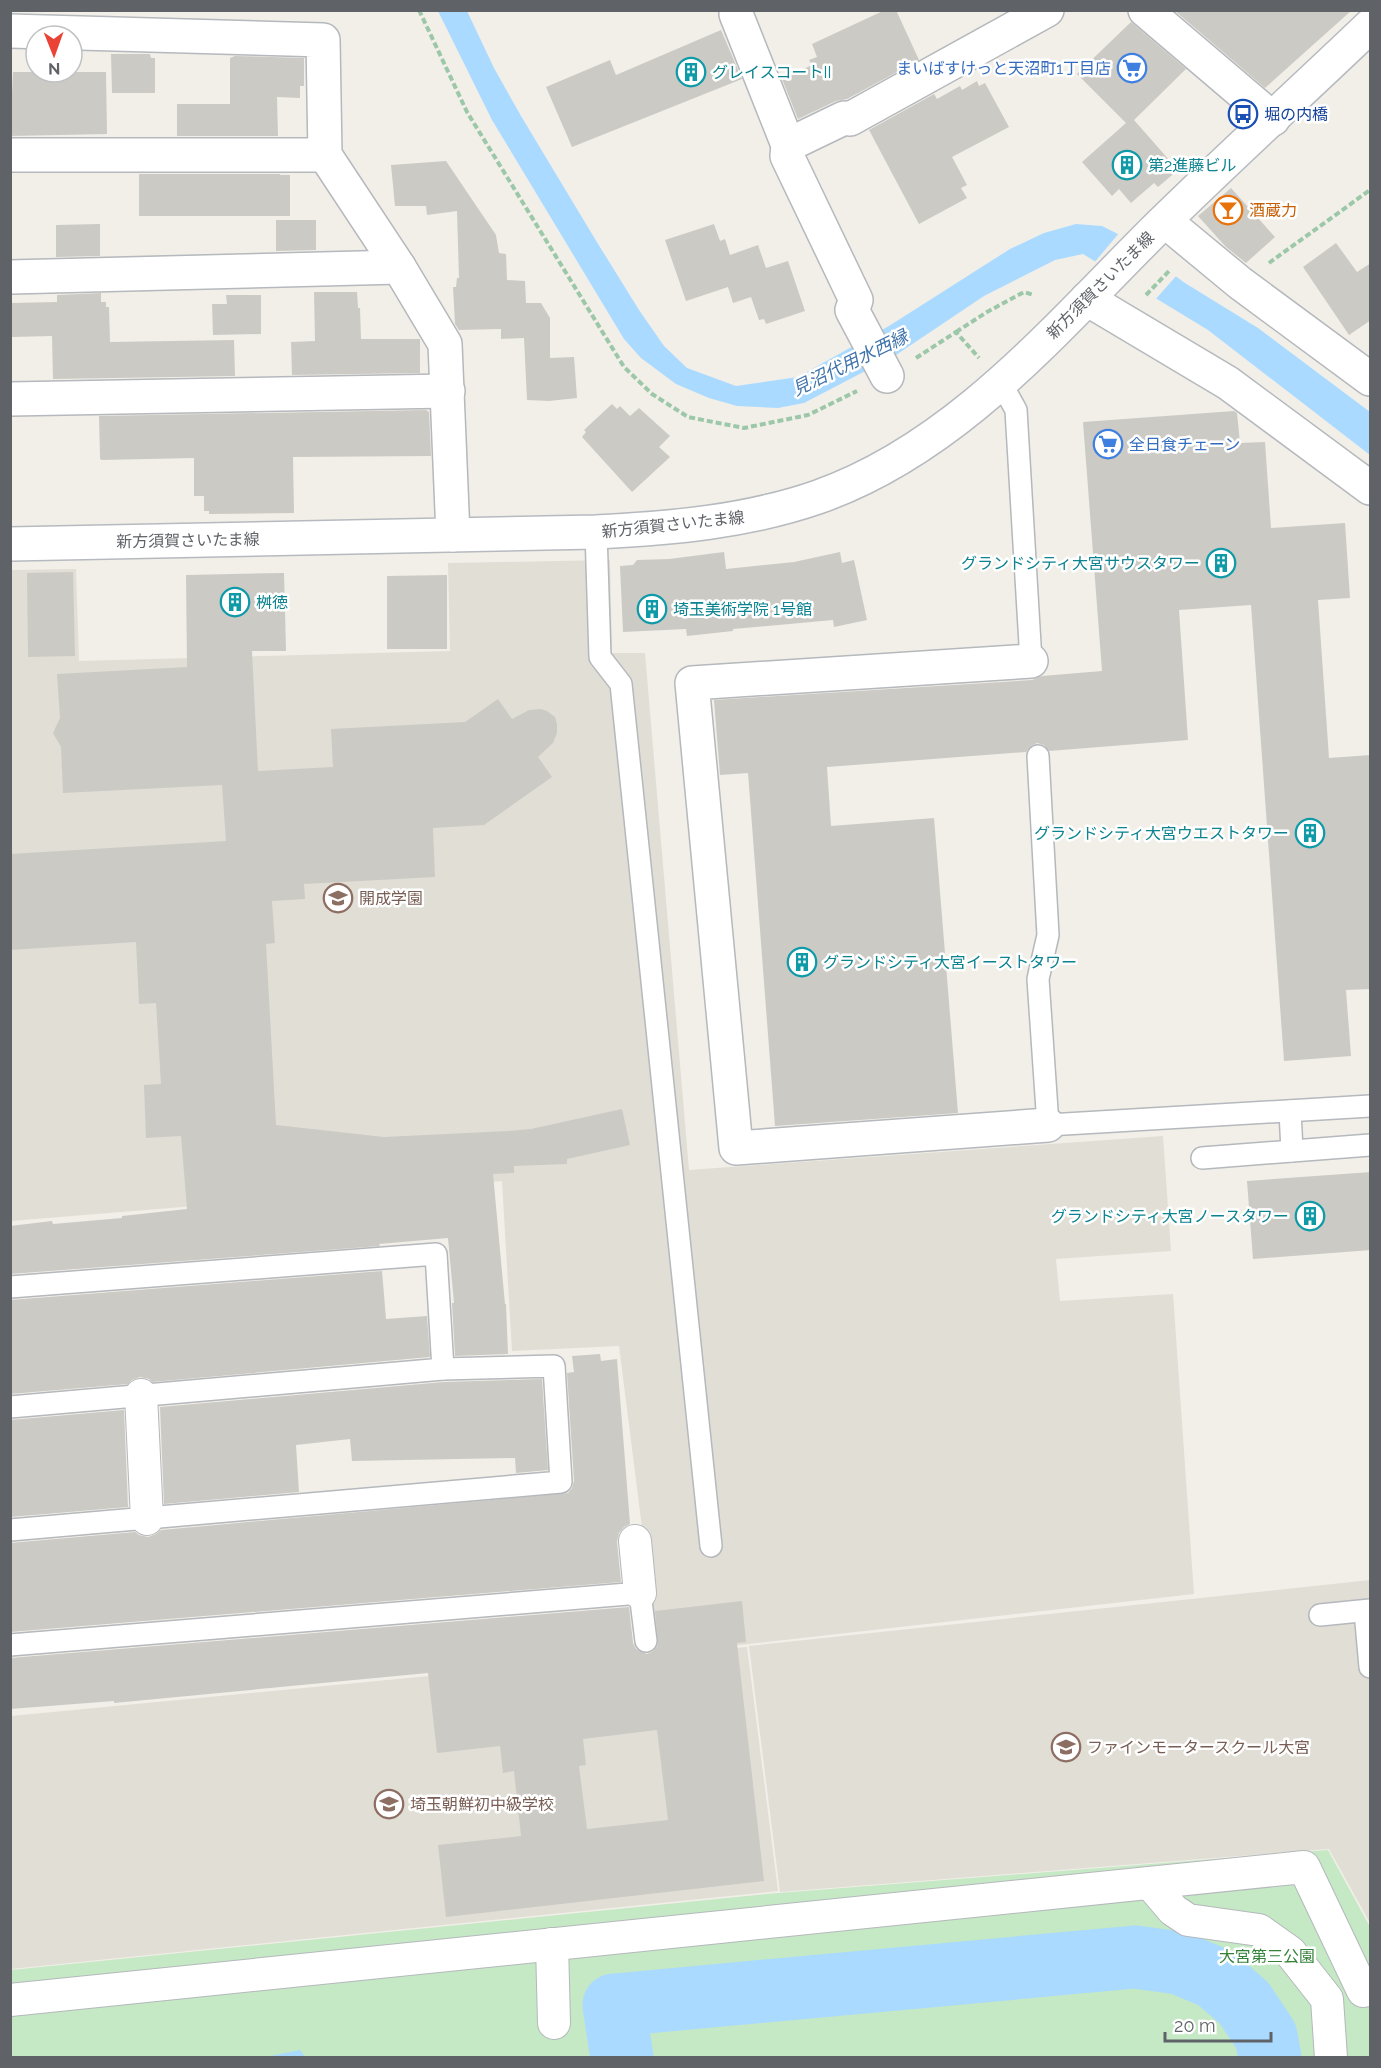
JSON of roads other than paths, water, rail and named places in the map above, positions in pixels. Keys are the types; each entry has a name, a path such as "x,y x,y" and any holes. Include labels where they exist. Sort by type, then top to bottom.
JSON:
{"street":[{"path":"788,146 844,118 850,119 1047,10"},
{"path":"1145,10 1273,119"},
{"path":"736,14 788,146 787,156 856,300 852,310 857,322 884,372"},
{"name":"新方須賀さいたま線","path":"10,544 596,532 671,528 756,516 820,496 882,468 943,430 1001,383 1158,227 1371,26"},
{"path":"10,31 323,40 325,155 399,267 445,344 453,534"},
{"path":"10,155 325,155"},
{"path":"1158,227 1240,283 1371,379"},
{"path":"10,277 399,267"},
{"path":"1096,290 1371,488"},
{"path":"10,399 448,391"},
{"path":"1031,661 692,683 736,1148 1048,1125"},
{"path":"141,1395 147,1519"},
{"path":"635,1541 640,1593"},
{"path":"10,2000 1304,1867 1367,1990 1327,1999"},
{"path":"1150,1883 1173,1910 1188,1920 1259,1930 1290,1952 1327,1999 1331,2058"},
{"path":"552,1944 554,2023"}],"lane":[{"path":"1001,383 1016,410 1031,661"},
{"path":"596,532 600,657 621,684 711,1546"},
{"path":"1038,756 1048,935 1038,979 1048,1125 1371,1106"},
{"path":"1290,1111 1292,1151"},
{"path":"1202,1158 1371,1145"},
{"path":"10,1287 436,1254 443,1369"},
{"path":"10,1407 443,1369 554,1366 561,1482 10,1530"},
{"path":"10,1645 640,1593 646,1641"},
{"path":"1320,1615 1368,1610 1371,1667"}],"water":[{"name":"見沼代用水西縁","path":"438,11 467,11 494,68 595,239 664,346 687,368 736,386 798,377 889,326 1010,249 1044,233 1076,224 1102,226 1116,233 1185,283 1258,328 1370,412 1370,455 1208,330 1083,254 1055,260 984,296 896,355 804,403 778,408 737,406 709,398 676,384 641,358 624,339 492,120"},
{"path":"300,2050 305,2057 265,2057"}],"waterway":[{"path":"622,2058 614,2005 1135,1957 1179,1963 1215,1978 1244,2003 1266,2036 1270,2058"}],"place":[{"name":"まいばすけっと天沼町1丁目店","path":"1132,68"},
{"name":"グレイスコートII","path":"691,72"},
{"name":"堀の内橋","path":"1243,114"},
{"name":"第2進藤ビル","path":"1127,165"},
{"name":"酒蔵力","path":"1228,210"},
{"name":"全日食チェーン","path":"1108,444"},
{"name":"グランドシティ大宮サウスタワー","path":"1221,563"},
{"name":"桝徳","path":"235,602"},
{"name":"埼玉美術学院 1号館","path":"652,609"},
{"name":"グランドシティ大宮ウエストタワー","path":"1310,833"},
{"name":"開成学園","path":"338,898"},
{"name":"グランドシティ大宮イーストタワー","path":"802,962"},
{"name":"グランドシティ大宮ノースタワー","path":"1310,1216"},
{"name":"ファインモータースクール大宮","path":"1066,1747"},
{"name":"埼玉朝鮮初中級学校","path":"389,1804"}],"park label":[{"name":"大宮第三公園","path":"1267,1956"}]}
